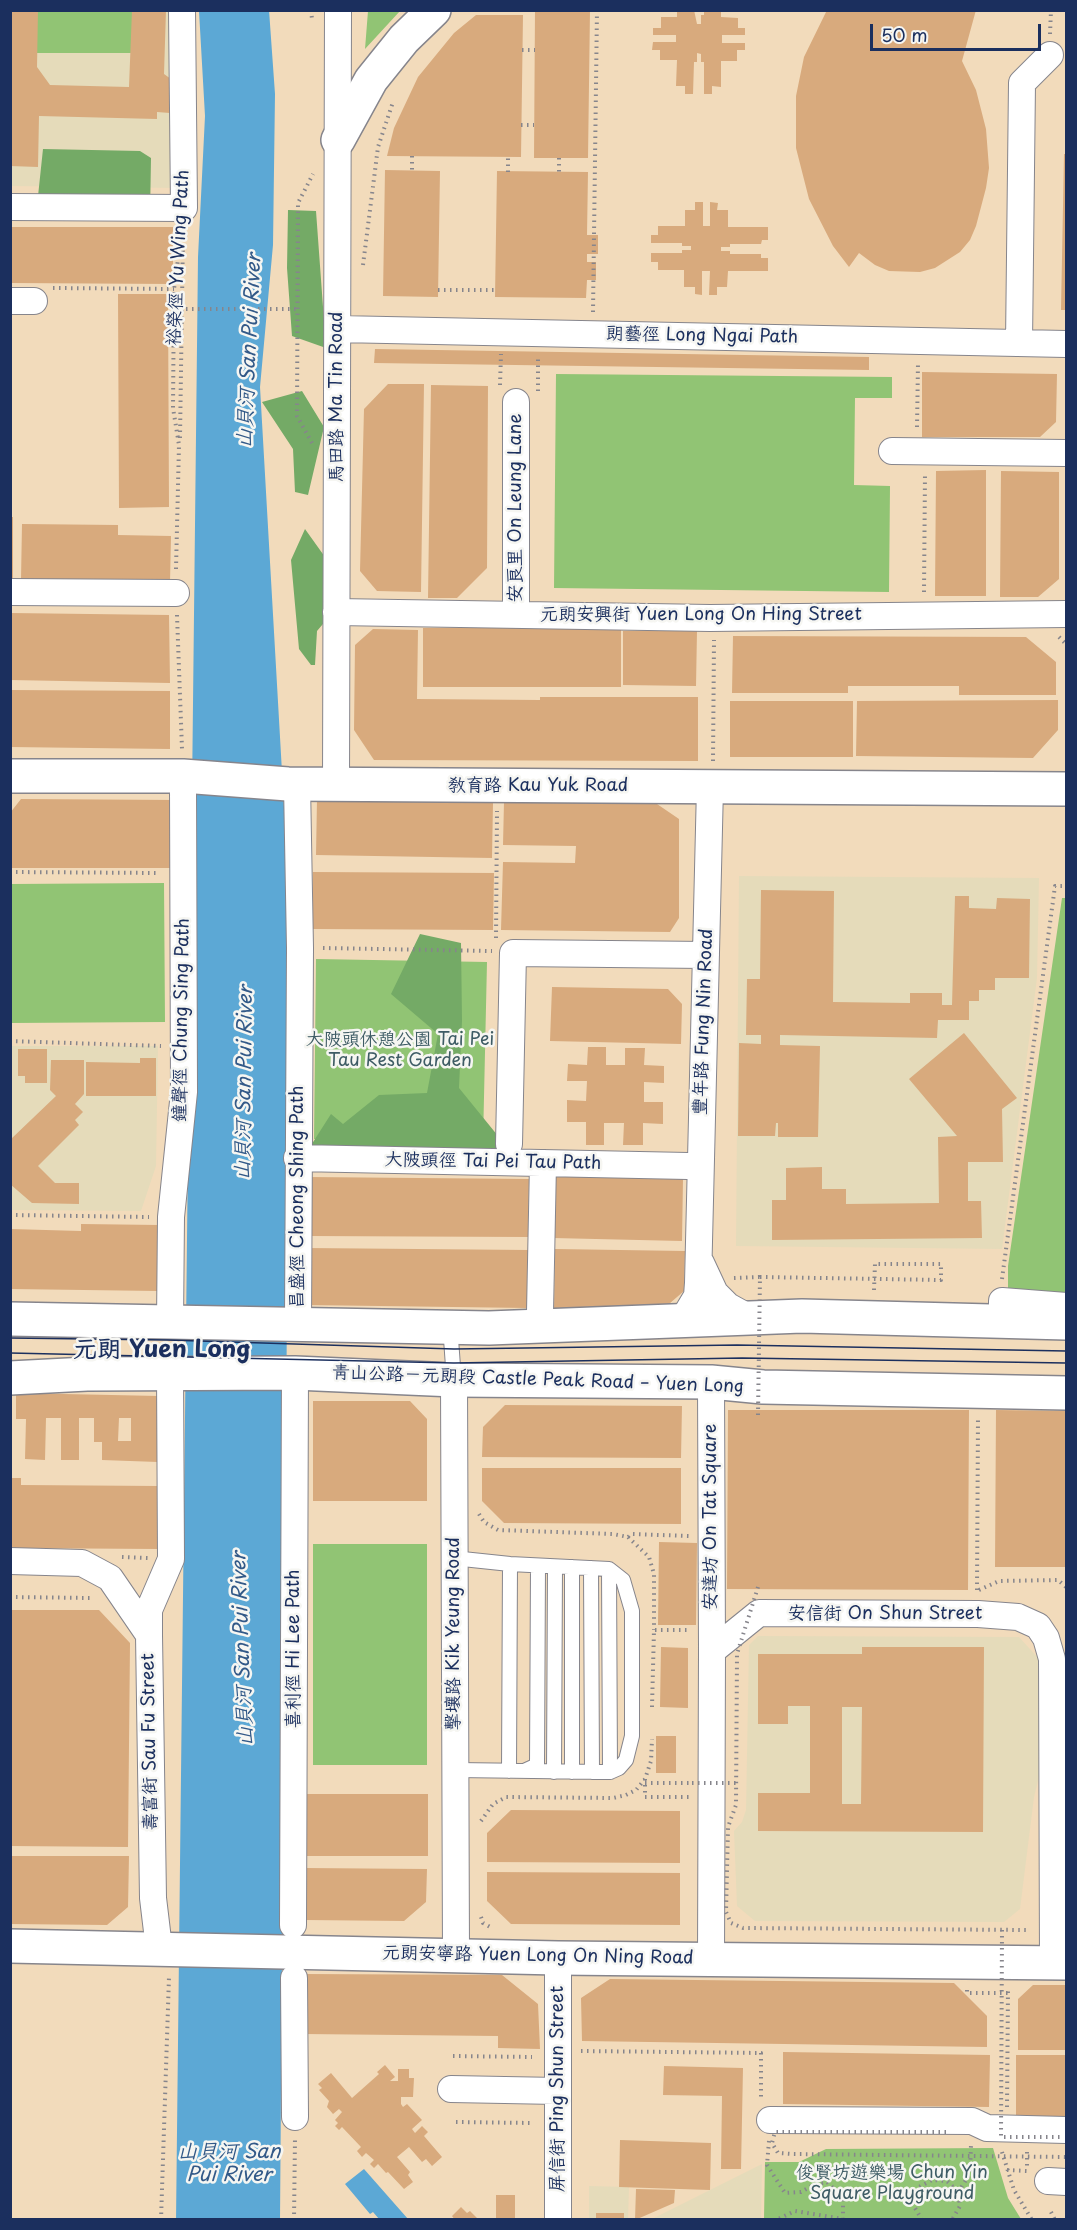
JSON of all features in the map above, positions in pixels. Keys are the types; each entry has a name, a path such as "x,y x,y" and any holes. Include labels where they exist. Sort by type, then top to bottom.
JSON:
{"street":[{"name":"裕榮徑 Yu Wing Path","path":"182,10 184,215"},
{"name":"馬田路 Ma Tin Road","path":"336,784 338,10"},
{"path":"339,140 371,80 404,39 434,10"},
{"path":"1019,343 1022,82 1050,55"},
{"path":"10,207 184,215"},
{"name":"朗藝徑 Long Ngai Path","path":"338,329 1066,344"},
{"name":"安良里 On Leung Lane","path":"508,396 516,615"},
{"path":"892,451 1066,453"},
{"path":"10,592 176,593"},
{"name":"元朗安興街 Yuen Long On Hing Street","path":"336,612 710,618 1066,614"},
{"name":"教育路 Kau Yuk Road","path":"10,776 187,775 292,784 711,778 1066,789"},
{"name":"鐘聲徑 Chung Sing Path","path":"174,1322 171,1217 184,1092 184,873 187,775"},
{"name":"豐年路 Fung Nin Road","path":"682,1321 697,1296 711,778"},
{"name":"昌盛徑 Cheong Shing Path","path":"292,784 300,948 295,1323"},
{"path":"508,1144 513,953 706,955"},
{"name":"大陂頭徑 Tai Pei Tau Path","path":"297,1158 688,1166"},
{"path":"540,1312 543,1163"},
{"name":"豐年路 Fung Nin Road","path":"699,1257 715,1293 728,1306 748,1317"},
{"path":"10,1319 489,1328 748,1317 1002,1311 1066,1306"},
{"path":"1002,1311 1066,1323"},
{"path":"149,1635 149,1610 171,1559 170,1372"},
{"name":"青山公路－元朗段 Castle Peak Road – Yuen Long","path":"10,1378 170,1372 292,1373 454,1380 711,1382 763,1387 1066,1393"},
{"name":"喜利徑 Hi Lee Path","path":"292,1373 293,1952 296,2116"},
{"name":"擊壤路 Kik Yeung Road","path":"454,1380 456,1954"},
{"name":"安達坊 On Tat Square","path":"711,1382 711,1641"},
{"name":"壽富街 Sau Fu Street","path":"10,1561 82,1563 110,1578 149,1635 153,1898 164,1957"},
{"name":"安信街 On Shun Street","path":"711,1641 759,1613 978,1614 1018,1617 1038,1626 1046,1638 1052,1659 1059,1832 1060,1963"},
{"path":"711,1641 711,1959"},
{"name":"元朗安寧路 Yuen Long On Ning Road","path":"10,1946 164,1957 293,1952 558,1958 1060,1963"},
{"name":"屏信街 Ping Shun Street","path":"558,1958 558,2220"},
{"path":"451,2089 558,2091"},
{"path":"770,2120 972,2121 1004,2133 1065,2134"}],"lane":[{"name":"擊壤路 Kik Yeung Road","path":"431,1326 444,1331 451,1339 454,1380"},
{"path":"453,1558 538,1566 609,1569 623,1580 632,1611 632,1736 626,1760 619,1768 610,1772 456,1770"},
{"path":"510,1564 515,1771"},
{"path":"515,1771 537,1765 538,1566"},
{"path":"554,1772 555,1567"},
{"path":"572,1567 572,1772"},
{"path":"591,1568 592,1772"},
{"path":"609,1569 610,1772"}],"path":[{"path":"593,334 597,10"},
{"path":"522,50 535,50"},
{"path":"362,272 378,147 397,94"},
{"path":"521,125 534,125"},
{"path":"412,156 412,171"},
{"path":"508,157 508,172"},
{"path":"559,158 559,172"},
{"path":"316,168 298,203 297,416 311,441 318,447"},
{"name":"裕榮徑 Yu Wing Path","path":"184,215 174,289 173,408 179,445 176,593 187,775"},
{"path":"179,445 180,309 184,215"},
{"path":"30,296 174,289"},
{"path":"438,290 495,291"},
{"path":"180,309 298,309"},
{"path":"501,332 508,396"},
{"path":"917,431 918,341"},
{"path":"924,601 925,463"},
{"path":"711,778 714,639"},
{"path":"300,948 496,948 497,810"},
{"path":"10,872 184,873"},
{"path":"1002,1311 1002,1266 1054,886 1066,886"},
{"path":"10,1041 185,1046"},
{"path":"10,1215 171,1217"},
{"path":"758,1415 760,1277 941,1280 941,1264 875,1264 873,1295"},
{"path":"977,1592 978,1408"},
{"path":"476,1509 484,1522 498,1530 613,1534 628,1538 649,1557 652,1566 654,1630 652,1713"},
{"path":"628,1538 632,1534 711,1537"},
{"path":"970,1597 986,1585 999,1581 1058,1580 1066,1587"},
{"path":"758,1587 737,1654 737,1783 736,1805 728,1827 726,1912 731,1923 743,1928 1030,1929 1018,1937"},
{"path":"10,1597 98,1599"},
{"path":"654,1630 711,1641 734,1610 759,1599"},
{"path":"747,1638 736,1652 732,1670 729,1913 739,1929 749,1932 1008,1936"},
{"path":"652,1737 651,1761 645,1781 645,1797 699,1797"},
{"path":"699,1777 699,1787"},
{"path":"480,1824 493,1804 506,1797 613,1798 636,1790 645,1781 737,1783"},
{"path":"477,1908 483,1923 494,1930"},
{"path":"1002,1930 1004,2133"},
{"path":"161,2220 164,1957"},
{"path":"1008,1978 1002,2156 1014,2190 1032,2220"},
{"path":"997,1993 1008,1993"},
{"path":"576,2050 761,2053 761,2111 770,2120 767,2165 785,2193 801,2192 813,2185 827,2182 843,2198 845,2219 795,2211 776,2220"},
{"path":"453,2056 532,2056"},
{"path":"294,2220 296,2116"},
{"path":"958,2192 970,2174 972,2121"},
{"path":"456,2122 532,2123"},
{"path":"946,2132 775,2132 772,2143 778,2153 793,2154 1066,2157"},
{"path":"1004,2133 1065,2134"},
{"path":"1007,2170 1048,2178"},
{"path":"922,2220 914,2201 920,2187 932,2180 947,2181 958,2192 960,2206 952,2220"},
{"path":"1051,2212 1055,2220"}],"shaded area":[{"path":"11,11 171,11 179,188 11,186"},
{"path":"739,876 1039,878 1037,978 1002,1249 736,1246"},
{"path":"11,1046 158,1046 156,1166 141,1211 11,1210"},
{"path":"758,1636 1019,1637 1039,1659 1039,1777 1034,1797 1020,1909 1004,1922 755,1921 737,1906 734,1831 742,1822 746,1810 749,1645"},
{"path":"762,2164 761,2219 650,2220"},
{"path":"589,2186 629,2187 628,2219 589,2220"}],"green space":[{"path":"31,11 134,11 135,53 31,53"},
{"path":"368,11 400,11 365,49"},
{"path":"43,149 140,151 151,158 150,216 36,215"},
{"path":"288,210 316,211 326,348 292,336 287,268"},
{"path":"556,374 892,377 892,398 855,398 854,485 890,486 889,592 554,588"},
{"path":"302,391 324,427 308,495 295,492 293,449 262,402"},
{"path":"305,529 350,592 317,631 315,665 311,665 299,649 291,560"},
{"path":"164,883 165,1022 11,1023 11,884"},
{"path":"1062,898 1066,898 1066,1297 1008,1296 1008,1266"},
{"path":"420,934 461,943 462,1021 459,1088 507,1147 500,1171 308,1150 331,1114 343,1124 379,1095 427,1093 438,1034 391,994"},
{"name":"大陂頭休憩公園 Tai Pei Tau Rest Garden","path":"316,959 487,962 483,1142 314,1139"},
{"path":"313,1544 427,1544 427,1765 313,1765"},
{"name":"俊賢坊遊樂場 Chun Yin Square Playground","path":"993,2148 1008,2198 1021,2219 764,2219 765,2162 799,2162 826,2149"}],"water":[{"name":"山貝河 San Pui River","path":"269,10 275,94 273,245 260,387 290,912 280,2219 176,2220 198,257 205,116 199,11"},
{"path":"364,2169 408,2219 379,2219 373,2212 370,2214 345,2184"}],"building":[{"path":"10,10 38,10 37,67 50,85 129,87 132,10 166,10 164,74 171,79 170,113 157,112 157,119 39,116 38,167 10,166"},
{"path":"535,10 590,10 588,158 534,158"},
{"path":"677,10 694,10 697,24 701,24 701,15 704,15 704,10 721,10 721,17 738,18 738,28 745,28 745,35 722,35 722,43 745,43 745,50 737,50 737,61 721,61 721,87 712,86 712,94 704,94 704,62 701,62 701,54 697,53 697,62 694,62 693,94 685,94 685,86 676,86 677,60 660,60 660,50 652,50 653,42 676,42 676,35 653,35 653,28 661,28 661,17 677,17"},
{"path":"827,10 976,10 962,61 976,90 986,129 989,168 986,188 970,240 960,252 935,268 920,272 889,271 875,265 859,253 849,267 833,246 809,199 796,148 796,96 804,57"},
{"path":"476,15 523,15 521,157 387,156 394,128 418,77 454,33"},
{"path":"1064,154 1066,154 1066,310 1061,310"},
{"path":"385,170 440,171 438,297 383,296"},
{"path":"497,171 588,172 587,235 598,235 598,254 587,254 587,262 596,262 596,280 587,280 586,298 495,297"},
{"path":"695,202 703,202 703,226 710,226 710,202 718,203 717,210 728,210 728,227 768,227 768,240 762,240 761,244 730,244 730,247 721,247 721,251 730,251 730,254 761,254 761,258 768,258 768,271 728,271 727,287 717,287 717,295 709,295 710,271 702,271 702,295 695,294 695,287 684,287 684,270 658,270 658,262 651,262 651,253 682,253 682,250 691,250 691,246 682,246 682,243 651,243 651,235 658,235 658,226 685,226 685,210 695,210"},
{"path":"10,227 173,227 173,284 10,283"},
{"path":"118,294 168,294 169,507 119,508"},
{"path":"375,349 869,357 869,370 374,363"},
{"path":"922,372 1057,374 1056,422 1040,437 922,437"},
{"path":"388,384 424,384 421,592 377,591 360,571 364,409"},
{"path":"431,385 488,386 487,568 457,598 428,598"},
{"path":"986,470 986,596 935,596 936,471"},
{"path":"1001,471 1059,472 1059,579 1038,597 1000,597"},
{"path":"10,517 13,517 13,581 10,581"},
{"path":"22,524 118,525 118,535 171,536 170,582 21,580"},
{"path":"10,613 169,615 170,683 10,680"},
{"path":"423,628 621,628 621,687 423,687"},
{"path":"373,629 418,630 417,699 540,700 540,697 698,697 698,761 374,760 354,730 355,645"},
{"path":"623,631 697,631 696,686 623,685"},
{"path":"733,636 1026,637 1056,662 1056,695 959,695 959,686 848,686 848,693 732,693"},
{"path":"10,690 170,691 170,749 10,747"},
{"path":"1058,700 1058,730 1033,758 856,756 857,701"},
{"path":"730,701 853,701 853,757 730,757"},
{"path":"21,799 177,800 175,868 10,868 10,813"},
{"path":"317,800 493,803 492,858 316,855"},
{"path":"504,802 657,804 679,819 679,918 670,932 501,930 503,862 575,863 576,846 503,845"},
{"path":"313,872 494,873 493,930 313,929"},
{"path":"761,890 834,891 833,1002 910,1003 910,993 942,993 942,1005 952,1005 955,896 969,896 969,908 996,909 997,898 1030,899 1029,978 995,978 995,990 979,990 979,1001 969,1001 969,1020 938,1020 937,1038 780,1035 780,1045 820,1046 818,1137 778,1137 778,1123 776,1123 775,1136 738,1136 739,1043 761,1044 761,1035 746,1035 747,979 760,979"},
{"path":"552,987 668,989 682,1004 681,1044 550,1041"},
{"path":"964,1033 1017,1098 1002,1109 1003,1162 968,1162 968,1201 981,1201 982,1238 772,1240 772,1200 786,1200 786,1168 822,1167 822,1189 846,1189 846,1204 939,1203 938,1137 957,1136 909,1079"},
{"path":"588,1047 606,1047 606,1065 625,1065 625,1048 645,1048 644,1065 664,1066 664,1083 644,1082 644,1102 663,1102 663,1124 643,1123 643,1145 623,1145 624,1123 604,1123 604,1145 586,1145 586,1122 567,1122 567,1100 586,1101 587,1081 567,1081 568,1064 587,1065"},
{"path":"18,1049 47,1049 47,1083 25,1083 25,1076 18,1076"},
{"path":"140,1058 156,1058 156,1096 86,1096 86,1062 140,1063"},
{"path":"51,1060 84,1060 84,1094 75,1104 83,1112 75,1120 79,1125 38,1166 55,1183 79,1183 79,1204 32,1203 10,1184 10,1140 56,1096 50,1090"},
{"path":"554,1175 683,1178 682,1241 553,1238"},
{"path":"308,1177 529,1179 528,1237 308,1236"},
{"path":"81,1224 159,1225 158,1291 10,1289 10,1229 81,1231"},
{"path":"306,1248 528,1250 527,1308 305,1305"},
{"path":"555,1249 685,1251 684,1291 662,1310 554,1309"},
{"path":"16,1393 159,1396 158,1462 102,1460 102,1442 94,1442 94,1418 79,1418 79,1460 61,1460 61,1418 46,1418 45,1460 25,1459 26,1419 16,1419","holes":["119,1418 131,1418 131,1441 118,1441"]},
{"path":"313,1401 410,1401 427,1419 427,1501 313,1501"},
{"path":"505,1405 682,1406 681,1458 482,1457 483,1427"},
{"path":"728,1410 969,1410 968,1590 727,1589"},
{"path":"996,1410 1066,1411 1066,1567 995,1567"},
{"path":"482,1468 681,1468 681,1524 504,1523 482,1501"},
{"path":"10,1478 21,1478 21,1485 158,1486 158,1549 10,1548"},
{"path":"659,1542 697,1543 696,1625 658,1625"},
{"path":"10,1610 99,1610 130,1643 128,1847 10,1846"},
{"path":"661,1647 688,1648 688,1708 660,1707"},
{"path":"862,1647 984,1647 983,1832 758,1831 758,1793 810,1793 810,1706 788,1706 788,1724 758,1724 758,1654 862,1654","holes":["842,1707 862,1707 861,1804 842,1804"]},
{"path":"656,1736 676,1736 676,1773 656,1773"},
{"path":"307,1794 428,1794 428,1856 307,1856"},
{"path":"511,1810 680,1811 680,1863 487,1862 487,1833"},
{"path":"10,1856 129,1856 128,1907 107,1925 10,1924"},
{"path":"305,1868 427,1869 426,1902 404,1921 306,1920"},
{"path":"487,1872 680,1873 680,1925 511,1924 487,1901"},
{"path":"304,1974 502,1975 538,2004 540,2049 498,2048 498,2036 304,2034"},
{"path":"610,1979 954,1983 987,2016 987,2047 582,2041 581,1998"},
{"path":"1033,1985 1066,1985 1066,2050 1018,2050 1018,1999"},
{"path":"783,2052 990,2055 989,2107 783,2104"},
{"path":"1016,2055 1066,2055 1066,2123 1016,2122"},
{"path":"385,2065 395,2077 390,2081 398,2081 398,2069 409,2069 409,2078 414,2078 413,2097 401,2097 401,2104 403,2107 407,2104 422,2120 412,2129 415,2133 422,2126 428,2132 424,2136 442,2157 432,2166 426,2159 422,2162 409,2147 397,2157 410,2172 408,2175 413,2182 404,2189 378,2164 374,2168 370,2164 374,2160 366,2153 362,2157 357,2151 361,2147 342,2127 339,2130 335,2126 338,2123 335,2120 342,2112 339,2109 333,2114 327,2107 329,2101 319,2090 322,2088 318,2084 331,2073 352,2098 379,2074 377,2072"},
{"path":"664,2066 743,2068 741,2169 721,2169 722,2096 663,2095"},
{"path":"620,2140 711,2143 710,2190 619,2187"},
{"path":"636,2189 675,2190 674,2203 635,2220"},
{"path":"496,2195 515,2195 515,2220 496,2220"},
{"path":"461,2207 467,2213 470,2211 479,2220 455,2220 452,2216"},
{"path":"596,2213 624,2213 624,2220 596,2220"}],"tram line":[{"path":"10,1338 167,1340 454,1349 737,1345 1066,1351"},
{"path":"10,1353 454,1363 742,1358 1066,1363"}],"district":[{"name":"元朗 Yuen Long","path":"162,1350"}]}
